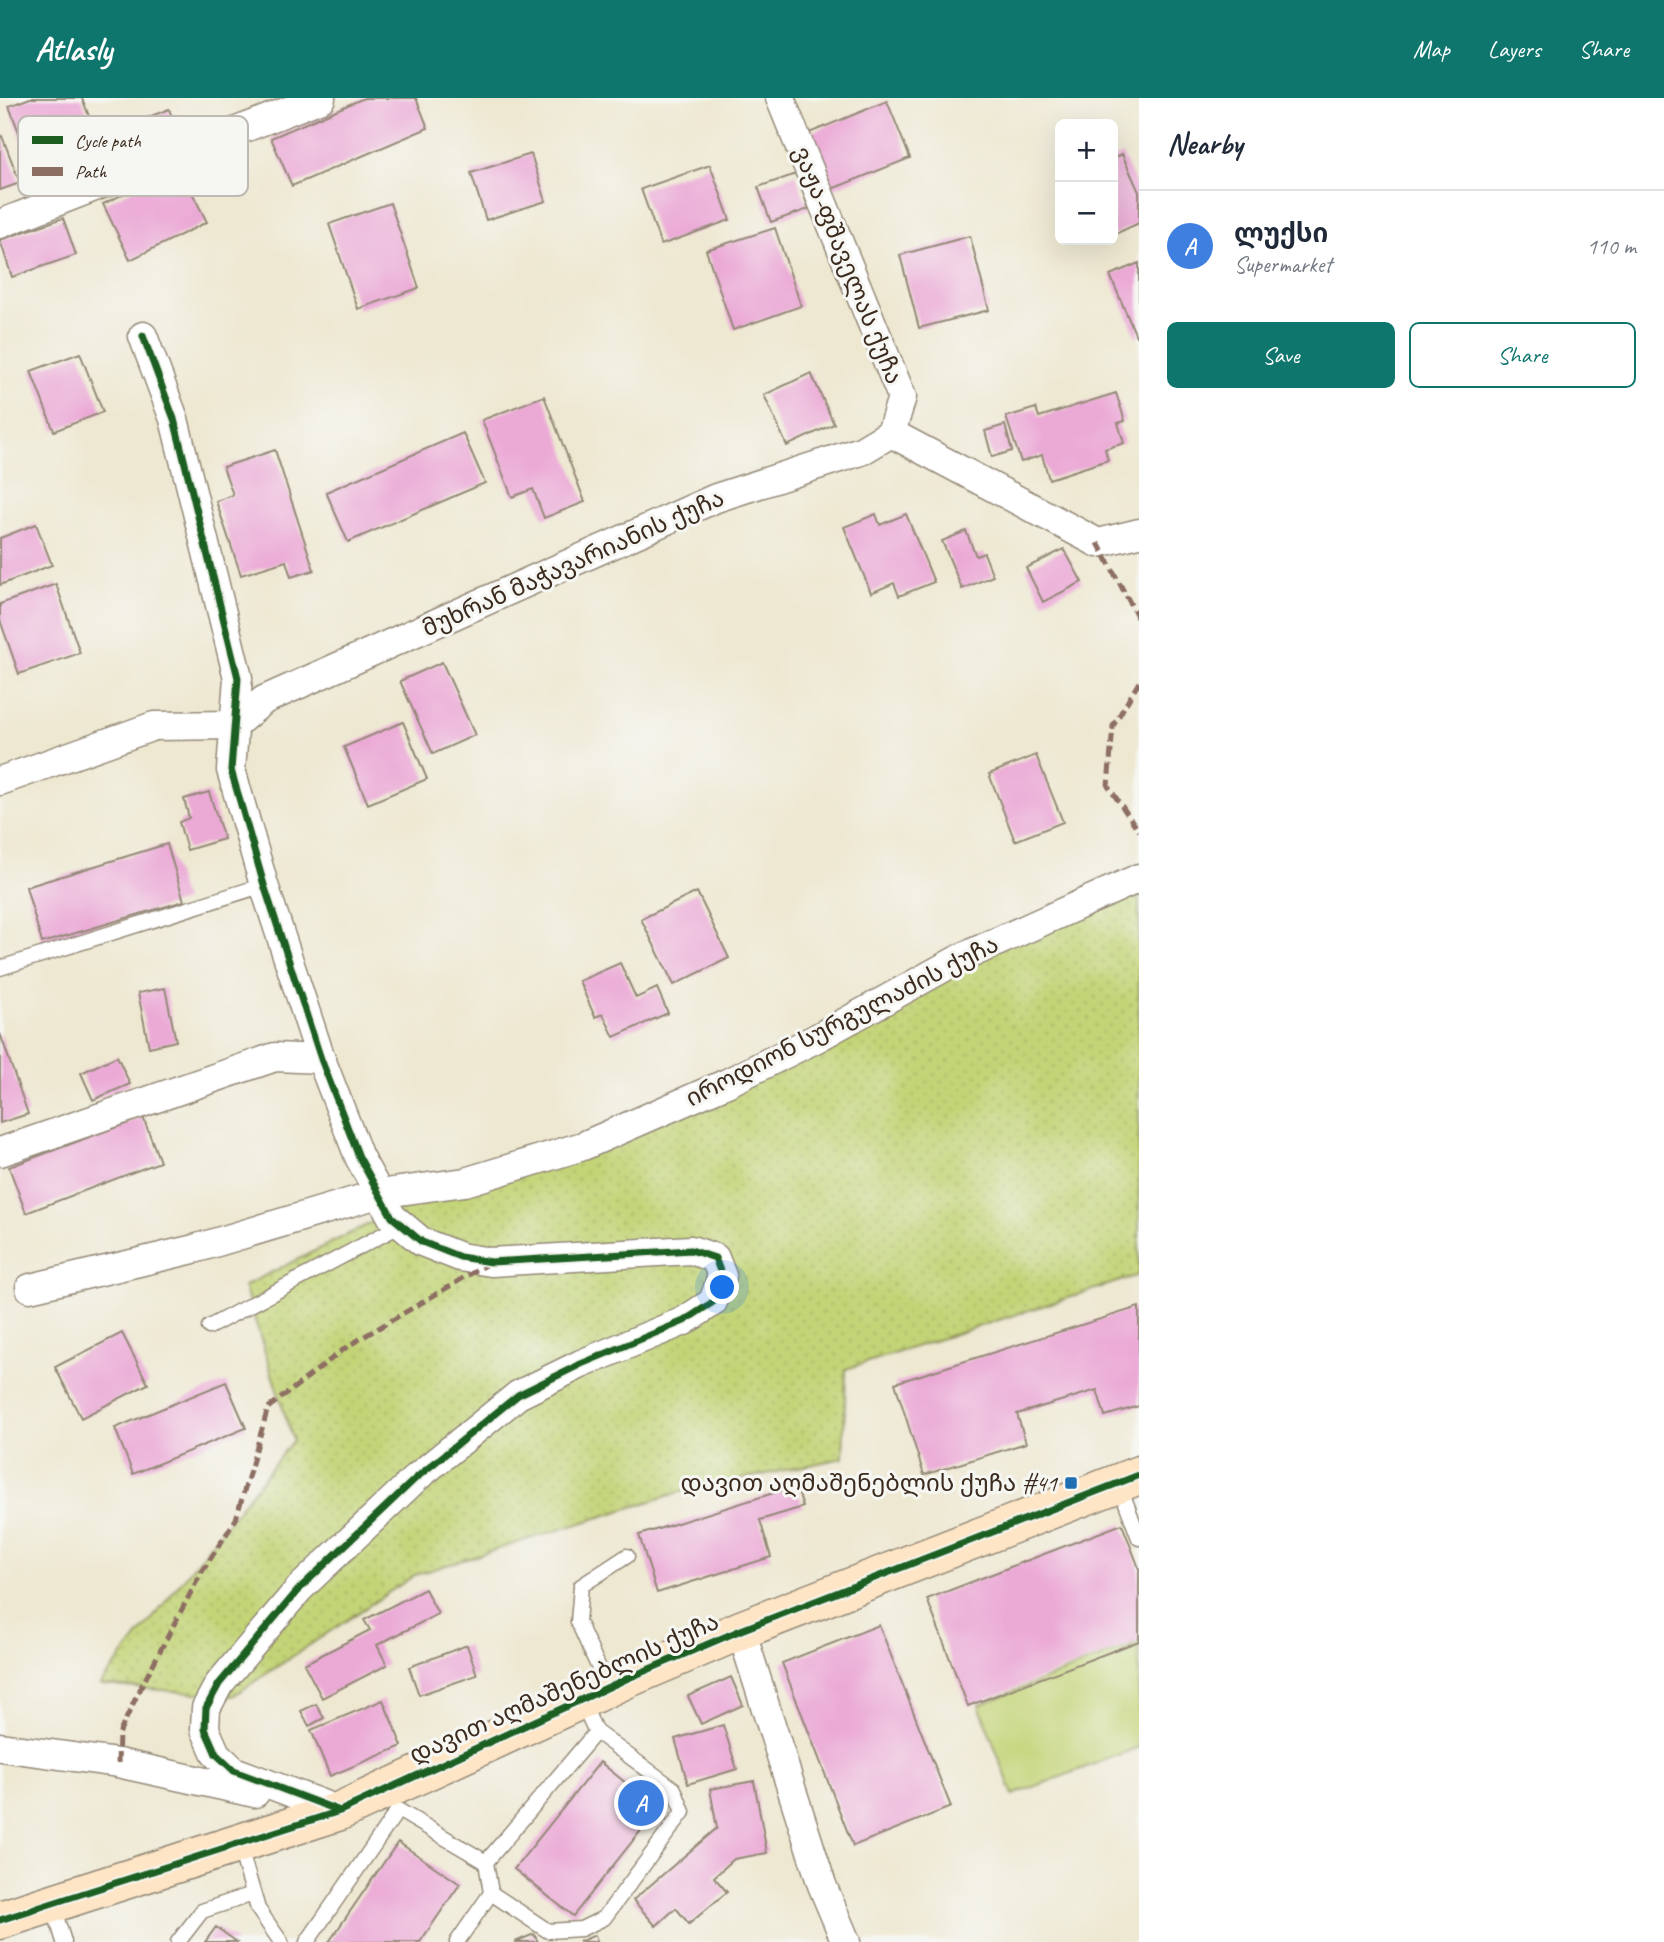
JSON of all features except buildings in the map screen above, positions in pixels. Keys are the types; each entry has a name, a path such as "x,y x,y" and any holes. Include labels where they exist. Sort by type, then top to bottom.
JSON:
{"street":[{"path":"248,127 321,98"},
{"name":"ვაჟა-ფშაველას ქუჩა","path":"780,98 902,397 891,433"},
{"path":"0,224 71,196"},
{"path":"143,336 174,419 238,678 231,769 264,885 321,1059 359,1157 392,1217 422,1242 460,1257 491,1262 691,1250 715,1258 722,1276 713,1302 684,1321 581,1364 518,1395 467,1436 416,1478 299,1589 219,1684 206,1708 205,1729 216,1755 234,1771 340,1811"},
{"path":"891,433 1098,543 1139,533"},
{"name":"მუხრან მაჭავარიანის ქუჩა","path":"234,725 264,700 704,504 861,451 891,433"},
{"path":"0,781 154,726 234,725"},
{"name":"იროდიონ სურგულაძის ქუჩა","path":"30,1288 194,1249 378,1194 466,1182 583,1146 727,1083 815,1039 961,958 1139,878"},
{"path":"0,1152 275,1056 321,1059"},
{"name":"დავით აღმაშენებლის ქუჩა","path":"0,1920 340,1811 394,1799 595,1707 741,1630 1129,1479"},
{"path":"741,1630 822,1885 846,1942"},
{"path":"0,1747 118,1763 340,1811"}],"lane":[{"path":"0,968 264,885"},
{"path":"209,1326 401,1225"},
{"path":"1129,1479 1139,1538"},
{"path":"491,1894 548,1931 581,1929 604,1918 683,1812 674,1789 595,1707 578,1622 581,1586 627,1556"},
{"path":"457,1942 491,1894 486,1862 595,1707"},
{"path":"307,1942 394,1799 486,1862"},
{"path":"239,1845 258,1909 281,1942"},
{"path":"178,1942 202,1911 253,1894"},
{"path":"53,1904 64,1942"}],"green space":[{"path":"1139,877 1139,1275 846,1369 843,1458 680,1492 415,1575 233,1696 100,1685 293,1440 244,1286 425,1196 554,1164"},
{"path":"1139,1643 1139,1747 1013,1795 979,1705"}],"marked path":[{"path":"1098,543 1136,614 1139,629"},
{"path":"1139,682 1113,726 1108,786 1139,831"},
{"path":"118,1763 119,1734 139,1691 200,1575 236,1519 268,1408 348,1346 489,1263"}],"cycle path":[{"path":"143,336 174,419 238,678 231,770 264,885 321,1059 359,1157 392,1217 422,1242 460,1257 491,1262 691,1250 715,1258 722,1276 713,1302 684,1321 581,1364 518,1395 416,1478 299,1589 219,1684 206,1708 205,1729 216,1754 234,1771 340,1811"},
{"path":"0,1920 340,1811 626,1679 741,1630 1139,1475"}],"place":[{"name":"დავით აღმაშენებლის ქუჩა #41","path":"1071,1483"},
{"name":"ლუქსი","path":"641,1803"}]}
